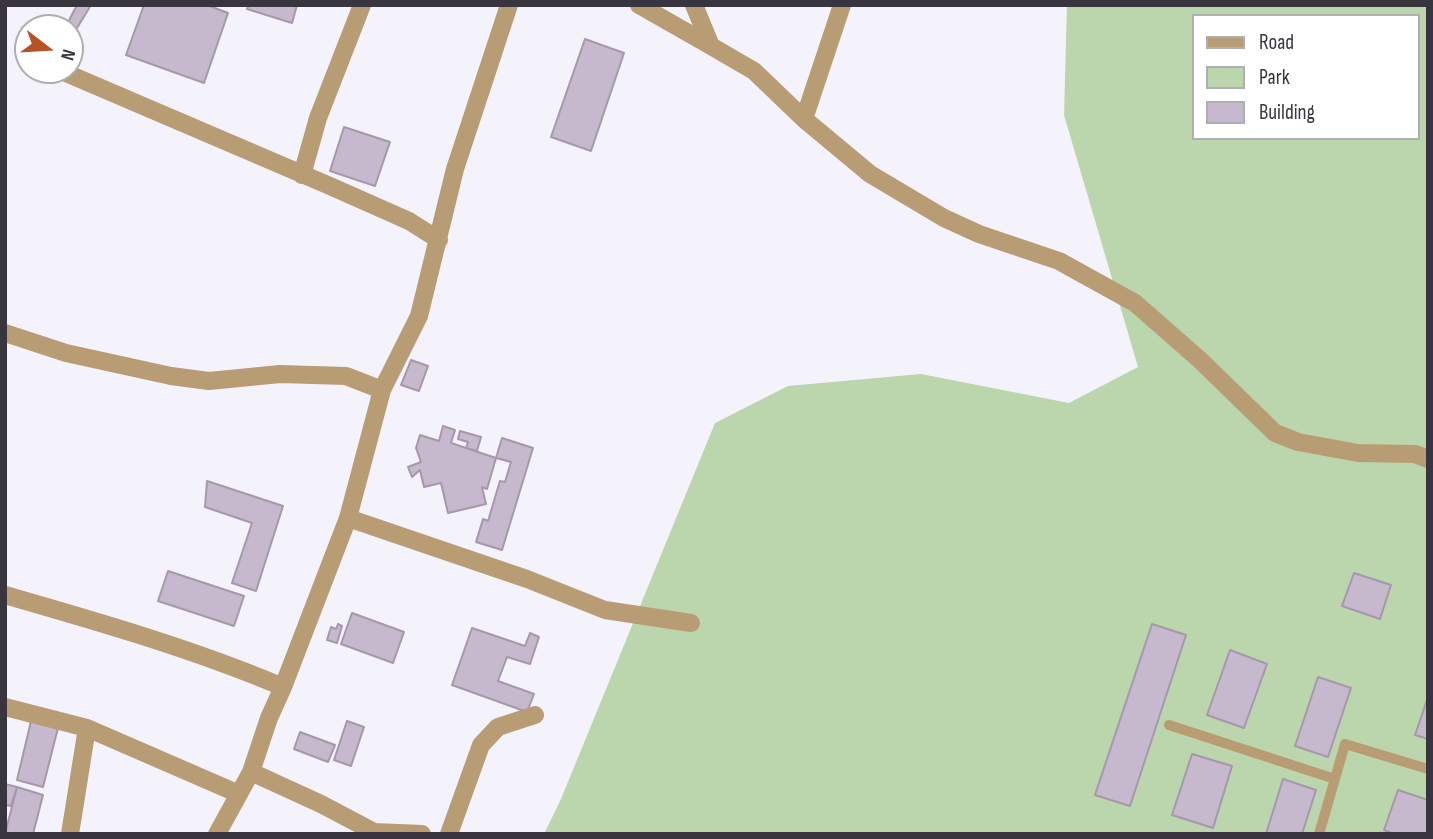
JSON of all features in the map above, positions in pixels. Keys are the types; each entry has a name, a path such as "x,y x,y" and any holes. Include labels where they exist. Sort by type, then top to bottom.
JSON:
{"street":[{"path":"302,175 318,118 362,5"},
{"path":"217,834 251,772 269,718 348,518 382,390 419,316 456,169 509,5"},
{"path":"639,5 754,71 804,120 870,174 914,201 979,234 1059,261 1135,303 1200,360 1275,433 1298,442 1348,451 1416,454 1428,459"},
{"path":"694,5 711,46"},
{"path":"804,120 842,5"},
{"path":"84,81 409,221 439,240"},
{"path":"5,333 66,353 170,376 209,381 280,374 346,376 382,390"},
{"path":"348,518 527,579 605,610 691,623"},
{"path":"5,595 107,624 204,656 283,687"},
{"path":"5,707 87,728 239,794"},
{"path":"449,834 481,745 498,727 535,715"},
{"path":"70,834 87,728"},
{"path":"251,772 374,833 422,834"}],"lane":[{"path":"1169,725 1335,779"},
{"path":"1319,834 1345,744 1428,769"}],"green space":[{"path":"1067,5 1428,5 1428,834 544,834 561,799 715,423 788,386 921,374 1069,403 1138,367 1064,115"}],"building":[{"path":"77,5 91,5 84,17 84,14 72,14"},
{"path":"144,5 207,5 228,13 204,83 126,55"},
{"path":"249,5 297,5 292,23 247,9"},
{"path":"585,39 624,53 591,151 551,137"},
{"path":"344,127 390,142 375,186 330,171"},
{"path":"411,360 428,366 419,391 401,385"},
{"path":"443,426 455,430 451,443 496,458 487,489 482,487 486,504 448,513 441,483 424,487 420,470 412,477 408,467 421,462 416,448 420,435 439,441"},
{"path":"460,431 481,437 477,451 466,448 468,442 458,439"},
{"path":"502,438 533,448 502,550 476,542 483,519 488,521 500,481 505,482 511,462 496,458"},
{"path":"207,481 283,506 256,591 232,583 252,523 205,507"},
{"path":"168,571 244,596 234,626 158,601"},
{"path":"1354,573 1391,585 1380,619 1342,606"},
{"path":"352,613 404,632 393,663 341,644"},
{"path":"338,624 342,626 337,643 327,640 331,627 336,629"},
{"path":"1152,624 1186,635 1130,806 1095,795"},
{"path":"472,628 525,646 530,633 539,637 530,664 507,657 498,681 534,694 527,712 452,685"},
{"path":"1230,650 1267,664 1244,728 1207,715"},
{"path":"1318,677 1351,688 1328,757 1295,746"},
{"path":"1428,701 1428,739 1415,735"},
{"path":"32,717 59,724 43,787 17,780"},
{"path":"347,721 364,727 351,766 334,760"},
{"path":"300,732 335,745 328,762 294,749"},
{"path":"1192,754 1232,766 1213,828 1172,815"},
{"path":"1283,779 1316,790 1302,834 1266,834"},
{"path":"5,784 17,787 11,806 5,805"},
{"path":"17,787 43,795 33,834 5,834"},
{"path":"1398,790 1428,800 1428,834 1394,834 1384,830"}]}
